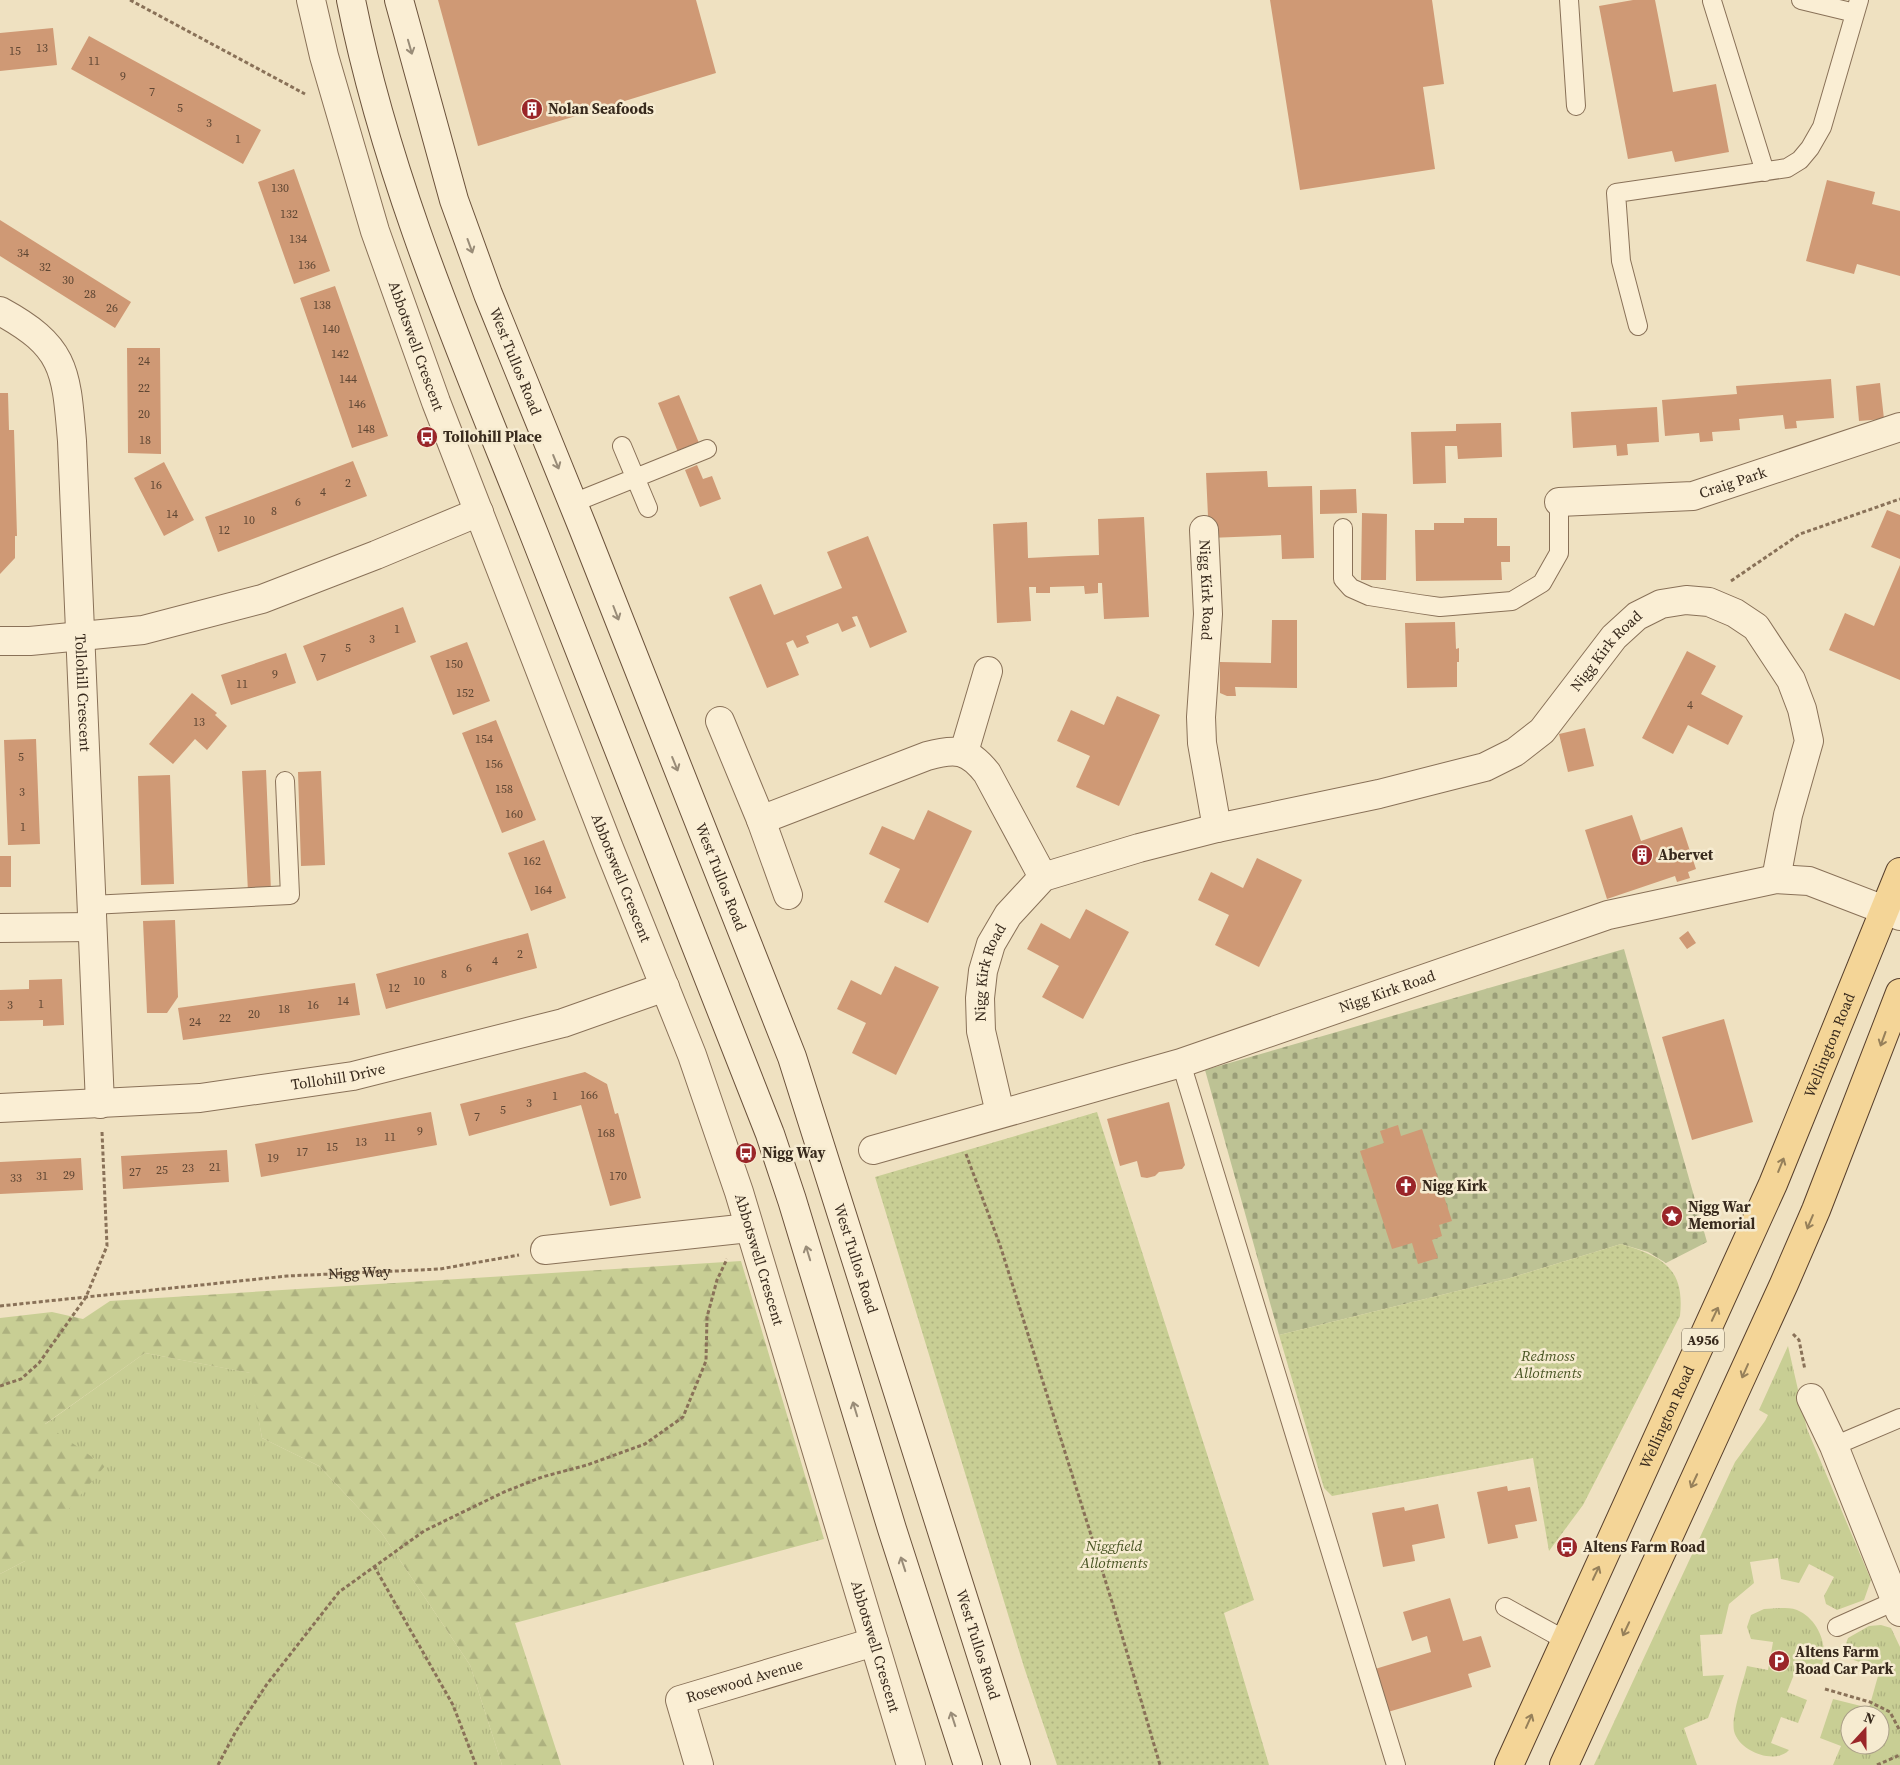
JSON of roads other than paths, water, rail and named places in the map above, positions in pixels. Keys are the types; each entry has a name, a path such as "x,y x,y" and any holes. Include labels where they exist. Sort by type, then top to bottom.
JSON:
{"main road":[{"name":"Wellington Road","path":"1509,1765 1773,1184 1893,913 1900,872"},
{"path":"1564,1765 1816,1210 1900,993"}],"street":[{"name":"Abbotswell Crescent","path":"311,0 324,56 375,231 436,402 692,1055 739,1192 911,1765"},
{"path":"351,0 396,169 443,305 770,1134 792,1200 892,1529 968,1765"},
{"name":"West Tullos Road","path":"399,0 404,25 454,200 506,339 573,503 792,1057 1016,1765"},
{"name":"Tollohill Crescent","path":"0,310 38,333 54,352 68,389 100,1104"},
{"name":"Craig Park","path":"1559,502 1693,496 1900,427"},
{"path":"0,641 143,630 262,599 479,512"},
{"name":"Nigg Kirk Road","path":"1204,530 1208,614 1202,734 1217,828"},
{"name":"Nigg Kirk Road","path":"1000,1113 981,1032 980,998 984,971 992,944 1008,915 1043,877 1131,850 1217,828 1379,794 1486,768 1514,752 1542,730 1614,637 1637,616 1661,604 1686,600 1704,602 1735,613 1756,627 1791,680 1802,709 1809,741 1788,815 1776,879"},
{"path":"964,752 988,671"},
{"path":"720,721 761,820 788,896"},
{"path":"761,820 927,756 947,750 964,752 976,760 987,773 1043,877"},
{"name":"Nigg Kirk Road","path":"873,1150 1181,1063 1608,914 1776,879 1809,881 1893,913"},
{"path":"0,928 91,916"},
{"name":"Tollohill Drive","path":"0,1108 200,1098 353,1076 563,1023 665,987"},
{"path":"545,1250 751,1233"},
{"path":"1811,1398 1834,1446 1897,1607"},
{"name":"Rosewood Avenue","path":"699,1765 680,1700 874,1642"}],"lane":[{"path":"1569,0 1576,106"},
{"path":"1638,326 1621,261 1616,193 1766,172 1787,168 1800,160 1810,148 1822,127 1857,6 1801,0"},
{"path":"1712,1 1766,172"},
{"path":"622,446 648,508"},
{"path":"573,503 707,449"},
{"path":"1343,528 1343,579 1351,588 1369,596 1440,607 1512,601 1542,583 1559,553 1559,502"},
{"path":"91,916 290,895 285,781"},
{"path":"1181,1063 1396,1765"},
{"path":"1834,1446 1900,1418"},
{"path":"1506,1607 1565,1640"},
{"path":"1837,1627 1897,1607"}],"place":[{"name":"Nolan Seafoods","path":"532,109"},
{"name":"Tollohill Place","path":"427,437"},
{"name":"Abervet","path":"1642,855"},
{"name":"Nigg Way","path":"746,1153"},
{"name":"Nigg Kirk","path":"1406,1186"},
{"name":"Nigg War Memorial","path":"1672,1216"},
{"name":"Altens Farm Road","path":"1567,1547"},
{"name":"Altens Farm Road Car Park","path":"1779,1661"}],"park label":[{"name":"Redmoss Allotments","path":"1548,1364"},
{"name":"Niggfield Allotments","path":"1114,1554"}]}
